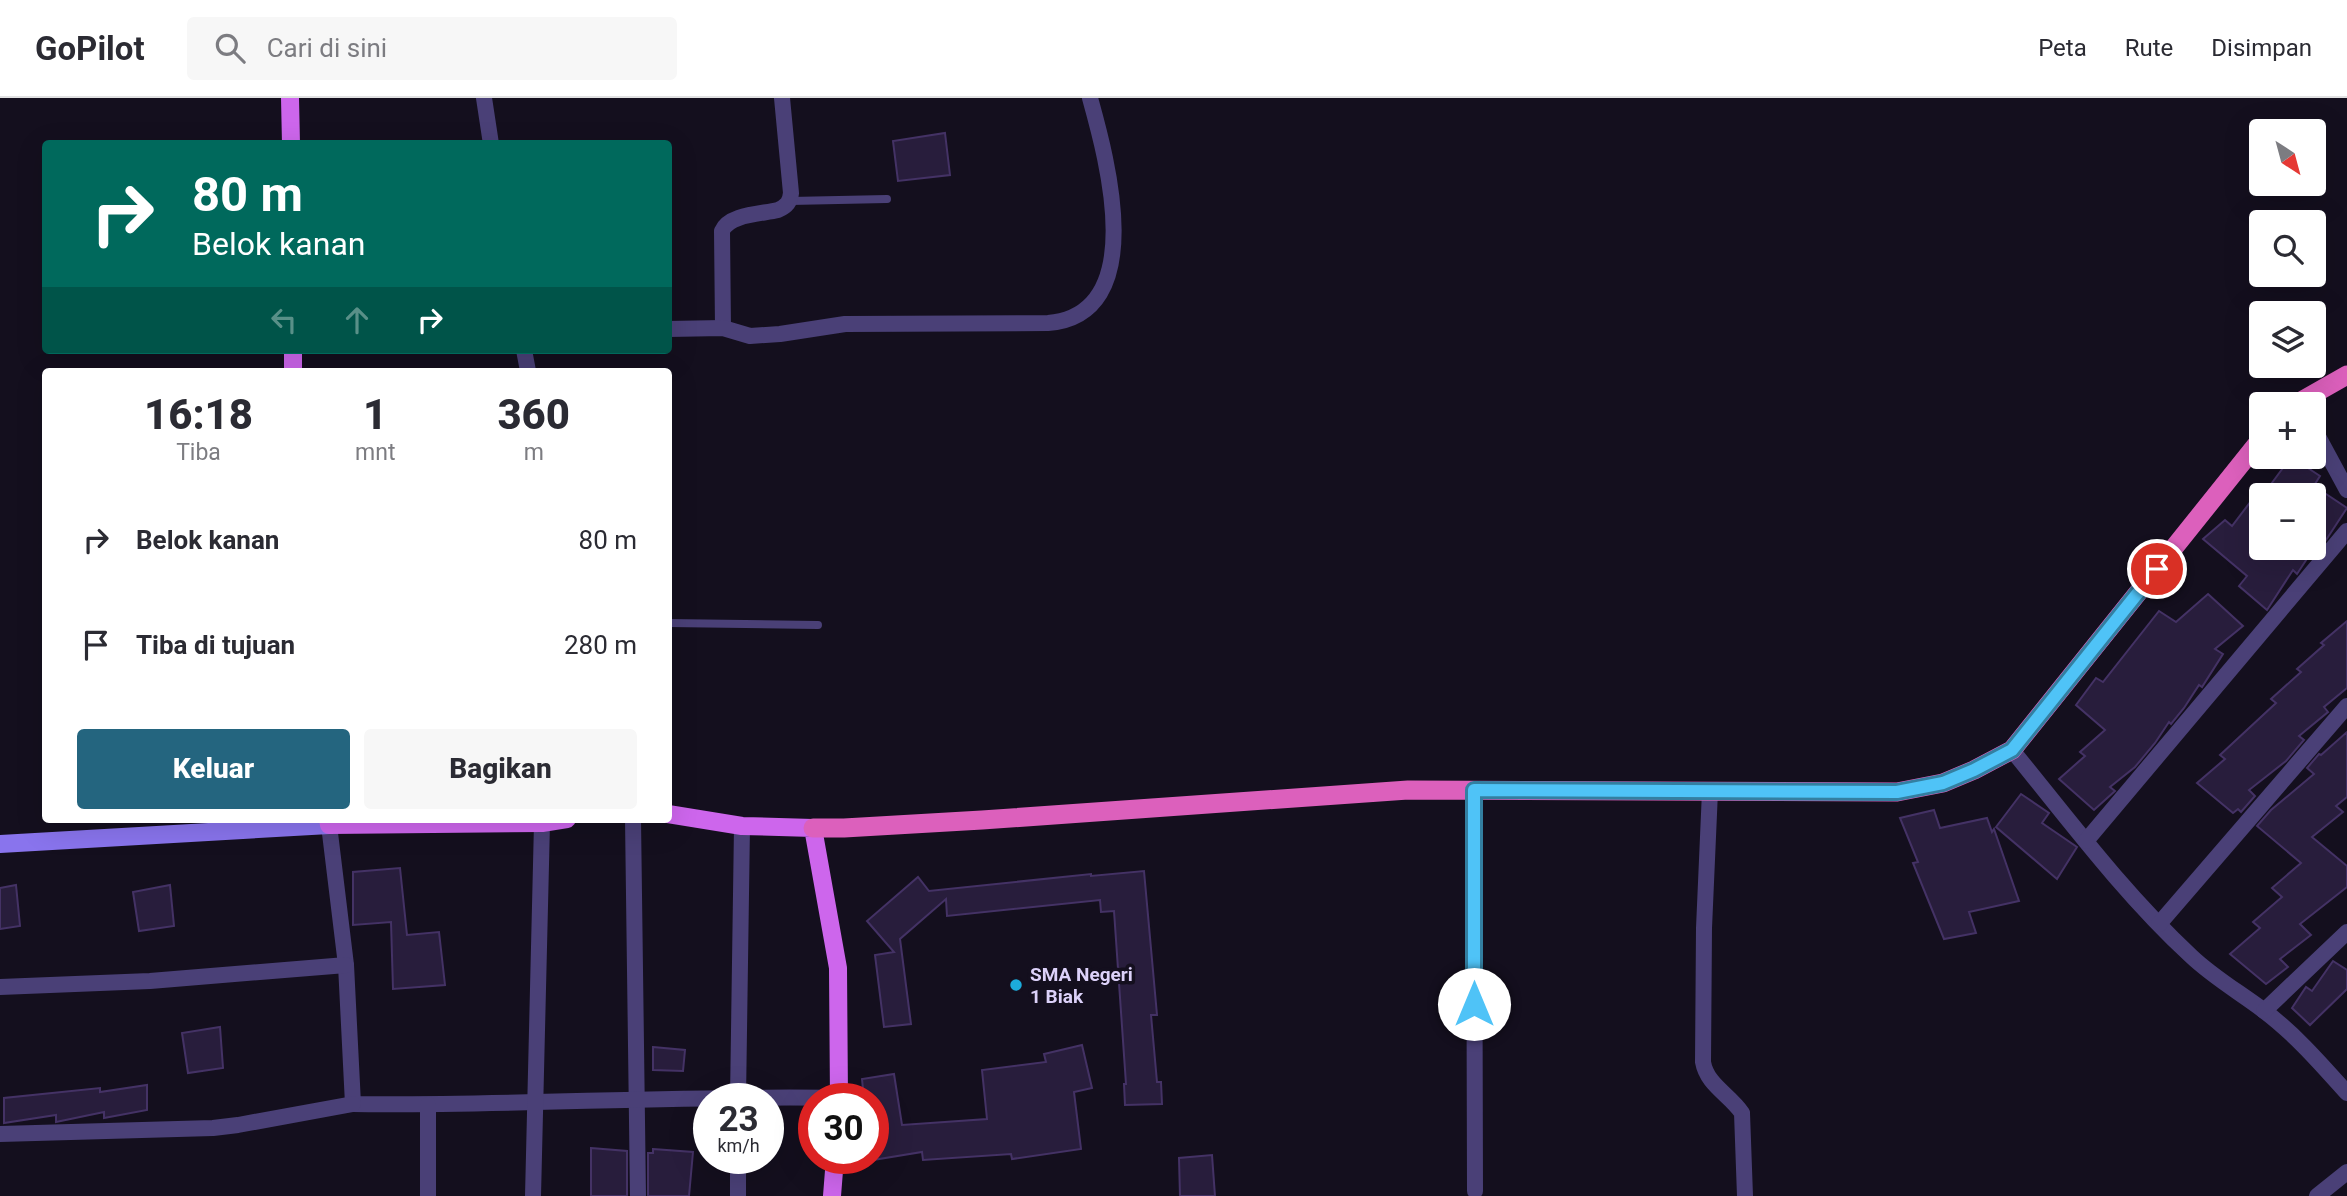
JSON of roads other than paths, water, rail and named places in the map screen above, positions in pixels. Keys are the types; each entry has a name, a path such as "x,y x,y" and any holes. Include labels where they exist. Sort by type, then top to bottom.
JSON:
{"highway":[{"path":"2317,392 2347,375"},
{"path":"813,828 982,820 1408,790 1897,792 1943,783 2012,750 2249,454"}],"main road":[{"path":"290,98 291,140"},
{"path":"672,815 742,826 813,828 838,968 839,1083"},
{"path":"0,844 313,823"},
{"path":"832,1196 834,1174"}],"street":[{"path":"484,98 490,140"},
{"path":"723,328 724,226 732,220 778,210 790,201 782,98"},
{"path":"672,329 723,328 750,336 845,324 1048,323 1063,322 1077,316 1090,306 1099,294 1110,266 1114,236 1114,213 1105,154 1090,98"},
{"path":"2326,451 2347,490"},
{"path":"2086,841 2347,531"},
{"path":"2159,924 2347,706"},
{"path":"2012,750 2086,841 2159,924 2206,970 2264,1011 2309,1051 2347,1093"},
{"path":"1474,790 1475,1191"},
{"path":"1710,791 1704,928 1703,1062 1709,1079 1742,1113 1745,1196"},
{"path":"328,823 346,965 353,1104"},
{"path":"533,1196 545,823"},
{"path":"633,823 638,1196"},
{"path":"738,1083 742,826"},
{"path":"2264,1011 2347,932"},
{"path":"0,988 150,981 346,965"},
{"path":"0,1134 226,1126 353,1104 428,1105 693,1098"},
{"path":"428,1105 428,1196"},
{"path":"2317,1196 2347,1172"},
{"path":"738,1174 738,1196"}],"lane":[{"path":"790,201 887,199"},
{"path":"672,623 818,625"}],"place":[{"name":"SMA Negeri 1 Biak","path":"1016,985"}]}
